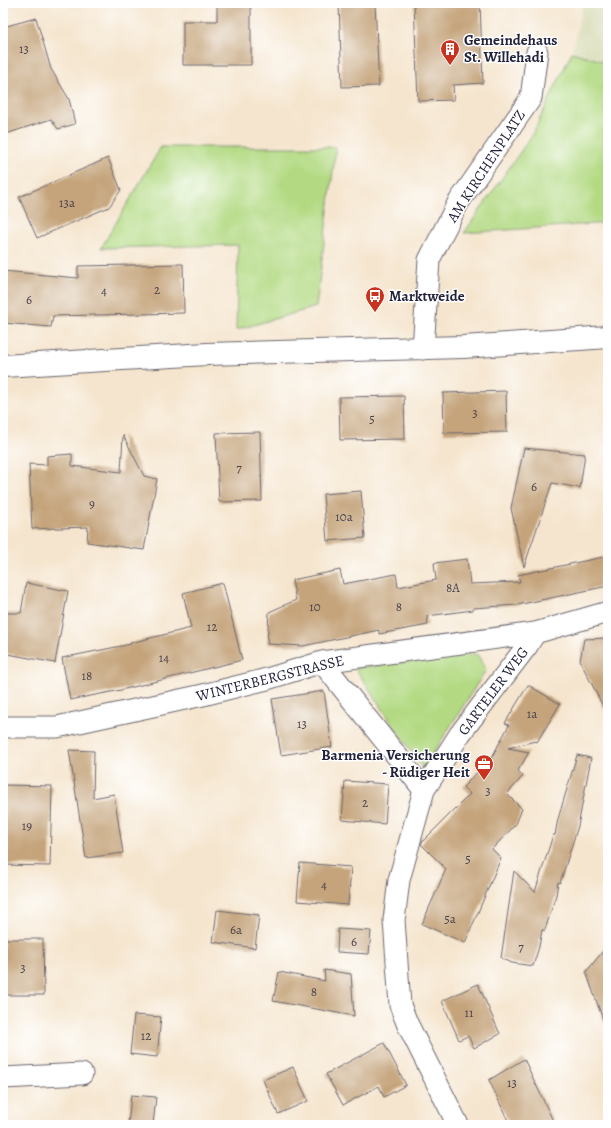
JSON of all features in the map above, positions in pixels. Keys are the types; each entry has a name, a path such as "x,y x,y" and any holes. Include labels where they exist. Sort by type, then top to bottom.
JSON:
{"street":[{"name":"AM KIRCHENPLATZ","path":"423,349 429,260 458,202 530,98 537,52"},
{"path":"3,366 207,354 462,348 608,337"},
{"name":"WINTERBERGSTRASSE","path":"3,727 57,727 245,684 322,662 535,633 608,612"},
{"name":"GARTELER WEG","path":"458,1125 407,1023 400,1005 394,920 399,880 424,790 460,734 527,646 535,633"},
{"path":"322,662 424,790"},
{"path":"3,1078 82,1074"}],"shaded area":[{"path":"583,3 608,3 608,63 572,52"}],"green space":[{"path":"572,52 608,63 608,223 464,233 532,135"},
{"path":"161,147 336,147 316,307 236,330 238,245 101,248"},
{"path":"477,654 486,670 423,769 355,668"}],"building":[{"path":"217,3 251,3 251,65 183,65 183,21 217,21"},
{"path":"339,3 375,3 379,86 342,87"},
{"path":"414,3 480,3 483,83 453,85 454,100 418,101"},
{"path":"36,18 51,69 69,99 75,124 58,129 51,119 3,135 3,27"},
{"path":"108,158 121,190 109,207 37,238 19,197"},
{"path":"183,264 184,313 53,316 51,327 3,323 3,271 78,278 78,266"},
{"path":"506,391 507,432 444,433 443,393"},
{"path":"404,396 405,439 340,440 339,397"},
{"path":"260,432 262,501 219,502 216,433"},
{"path":"123,435 144,476 157,479 144,550 87,542 88,527 32,529 29,464 47,465 47,456 72,454 72,466 121,472"},
{"path":"524,448 585,454 580,488 552,483 524,567 511,508"},
{"path":"361,491 365,538 327,541 323,494"},
{"path":"608,556 608,586 517,605 473,608 473,610 427,616 428,625 379,634 379,630 303,646 267,644 269,612 296,600 292,580 340,570 343,584 396,574 398,587 436,580 434,563 467,559 470,584 520,582 518,575"},
{"path":"26,583 68,591 55,663 3,653 3,613 21,613"},
{"path":"223,583 242,660 121,690 70,700 62,658 131,644 130,643 191,628 183,593"},
{"path":"608,638 608,716 580,661 584,639"},
{"path":"528,685 560,704 537,742 535,741 508,748 529,752 518,771 523,776 507,794 522,809 516,824 492,849 501,858 465,943 422,924 446,869 421,844 470,794 463,787 492,757 509,725 505,723"},
{"path":"324,691 332,747 281,755 272,699"},
{"path":"69,750 94,751 93,798 114,794 123,853 86,858"},
{"path":"577,755 591,758 578,826 560,883 558,882 556,895 545,930 542,930 539,947 533,966 512,963 501,958 514,871 535,892 553,835 555,835 558,819"},
{"path":"345,781 388,784 385,824 342,820"},
{"path":"3,785 52,786 50,866 3,865"},
{"path":"300,863 351,867 348,905 297,901"},
{"path":"217,910 259,915 255,948 213,942"},
{"path":"338,929 371,931 369,954 337,952"},
{"path":"3,939 43,939 44,995 3,995"},
{"path":"608,945 608,1025 605,1025 586,972"},
{"path":"324,970 351,974 354,1016 273,1001 279,972 325,981"},
{"path":"478,984 500,1034 474,1048 468,1036 459,1040 442,1001"},
{"path":"134,1015 161,1017 157,1057 130,1054"},
{"path":"384,1043 406,1085 384,1097 379,1086 343,1105 326,1074"},
{"path":"524,1059 555,1125 510,1125 489,1080"},
{"path":"293,1067 308,1101 278,1114 263,1080"},
{"path":"131,1095 156,1097 153,1125 128,1125"}],"place":[{"name":"Gemeindehaus St. Willehadi","path":"450,66"},
{"name":"Marktweide","path":"375,313"},
{"name":"Barmenia Versicherung - Rüdiger Heit","path":"484,781"}]}
